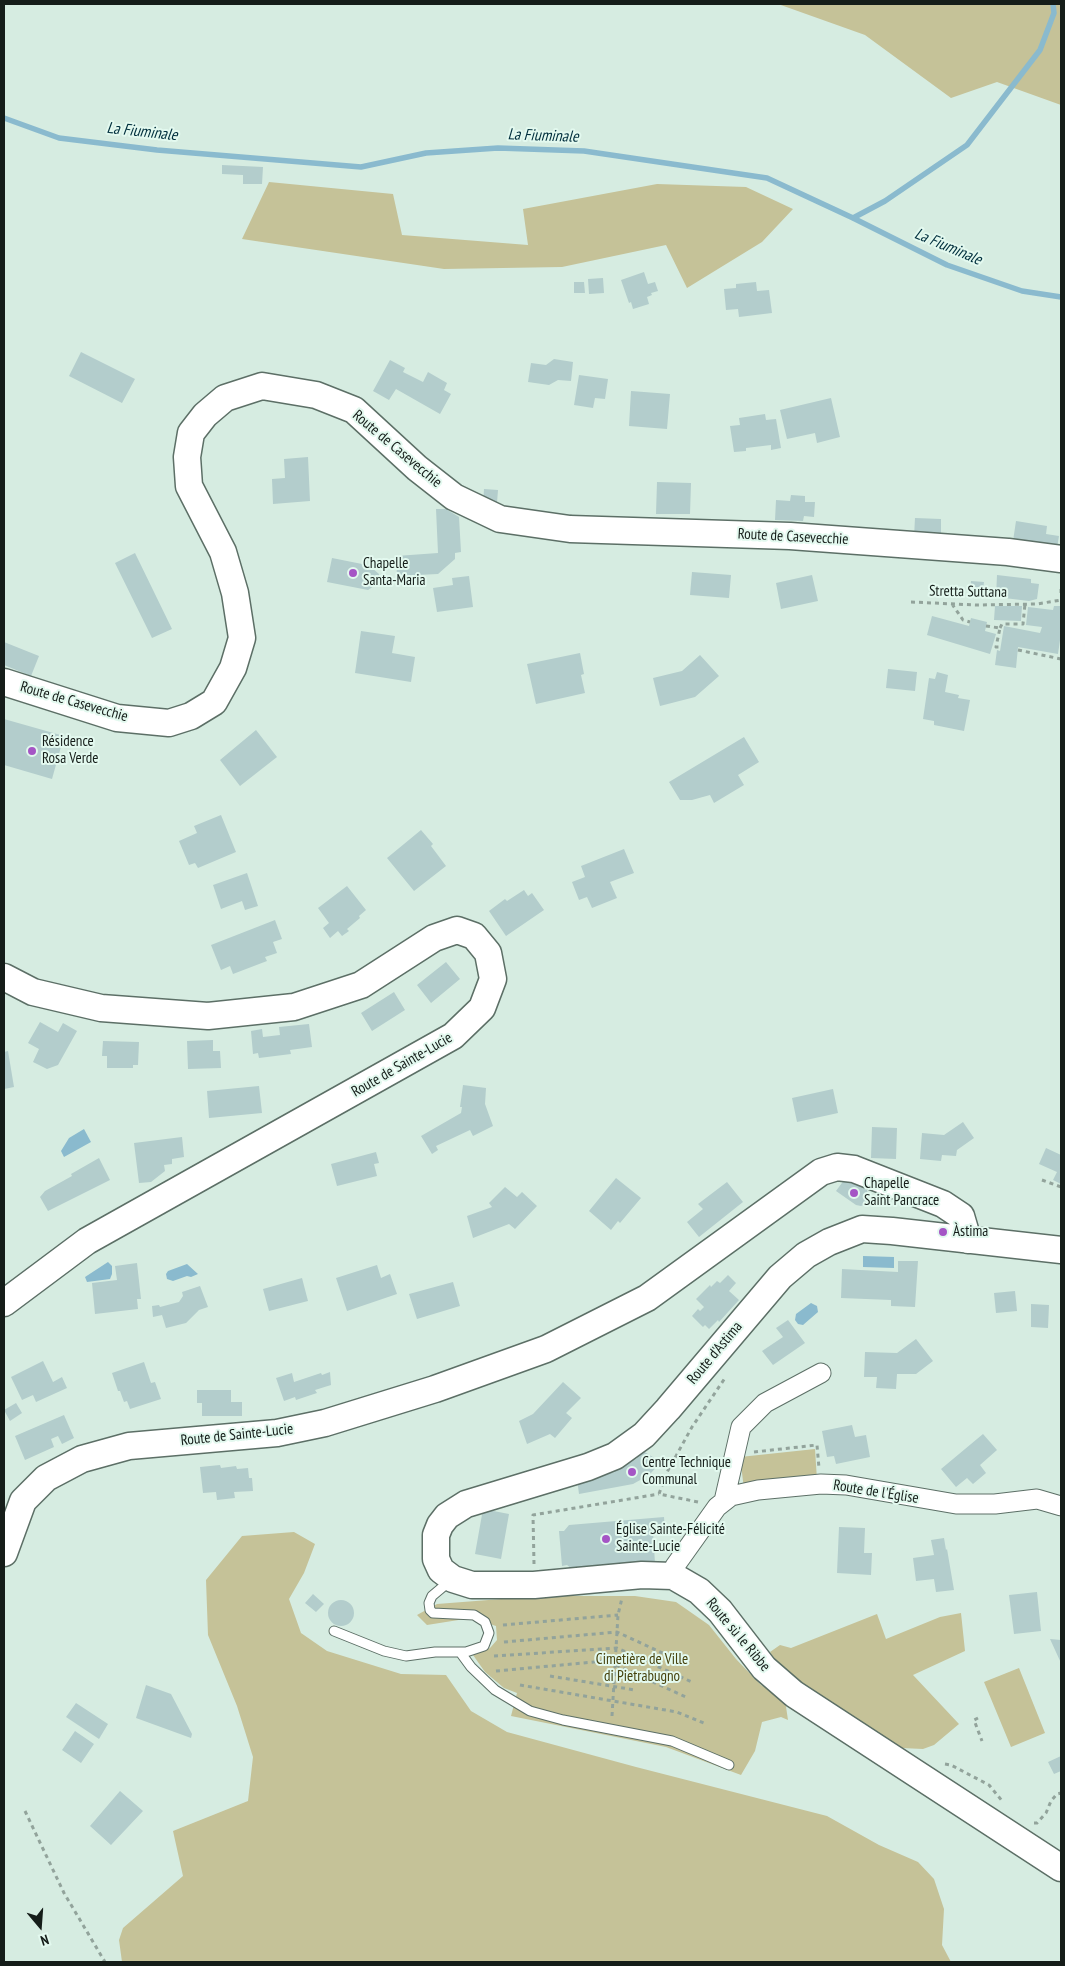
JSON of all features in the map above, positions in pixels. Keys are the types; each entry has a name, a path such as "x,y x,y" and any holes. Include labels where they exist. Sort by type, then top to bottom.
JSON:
{"street":[{"name":"Route de Casevecchie","path":"4,682 117,718 169,723 191,716 214,702 233,668 242,638 235,593 223,552 189,486 187,456 191,433 205,415 225,398 262,386 316,395 354,410 417,468 454,497 500,519 570,529 790,536 1008,552 1061,559"},
{"name":"Route de Sainte-Lucie","path":"4,977 33,992 101,1008 208,1016 294,1007 361,985 434,938 456,930 474,936 488,954 493,979 482,1008 453,1036 87,1241 4,1303"},
{"name":"Route de Sainte-Lucie","path":"4,1553 23,1501 46,1478 82,1459 129,1446 276,1433 325,1423 435,1389 546,1349 647,1298 822,1172 837,1167 854,1170 943,1204 961,1216 968,1240"},
{"name":"Route d'Astima","path":"453,1579 442,1570 436,1559 436,1534 447,1516 466,1504 615,1456 644,1434 668,1409 780,1277 806,1256 829,1242 862,1229 1061,1250"},
{"path":"673,1576 675,1566 721,1504 736,1454 741,1427 765,1403 820,1373"},
{"name":"Route de l'Église","path":"721,1504 731,1496 758,1490 821,1484 846,1485 956,1504 995,1504 1037,1499 1061,1506"},
{"name":"Route sù le Ribbe","path":"453,1579 472,1585 534,1585 642,1574 673,1576 699,1591 720,1611 764,1668 794,1694 1061,1868"}],"lane":[{"path":"334,1631 384,1652 406,1656 466,1652 484,1646 489,1634 485,1622 474,1615 433,1612 430,1610 429,1603 432,1596 453,1579"},
{"path":"460,1652 471,1667 495,1690 530,1711 563,1720 672,1742 729,1765"}],"path":[{"name":"Stretta Suttana","path":"911,602 1025,604 1061,600"},
{"path":"952,604 964,620 970,622"},
{"path":"1001,647 996,646 1002,624 1023,624 1025,604"},
{"path":"986,626 1000,628"},
{"path":"1018,650 1061,658"},
{"path":"1042,1180 1061,1187"},
{"path":"659,1494 666,1474 692,1427 729,1372"},
{"path":"736,1454 817,1445"},
{"path":"534,1585 533,1515 659,1494 721,1504"},
{"path":"611,1729 618,1615 624,1590"},
{"path":"503,1625 618,1615"},
{"path":"504,1642 617,1632 684,1663"},
{"path":"494,1656 617,1648 694,1683"},
{"path":"496,1671 616,1660"},
{"path":"616,1665 688,1698"},
{"path":"550,1676 635,1690"},
{"path":"520,1684 612,1702 677,1712 706,1724"},
{"path":"978,1718 974,1720 982,1741"},
{"path":"942,1764 951,1766 989,1785 1007,1806"},
{"path":"1027,1823 1036,1823 1046,1813 1051,1801 1061,1792"},
{"path":"24,1811 64,1893 105,1962"}],"green space":[{"path":"778,4 1061,4 1061,105 997,82 951,98 865,35"},
{"path":"269,182 393,194 402,235 528,245 523,209 657,184 746,187 793,209 762,242 687,288 666,245 562,267 444,269 242,239"},
{"path":"815,1449 817,1480 744,1489 740,1457"},
{"path":"294,1532 315,1544 304,1573 289,1599 301,1633 327,1651 401,1674 446,1675 471,1711 507,1732 827,1816 879,1845 918,1862 934,1879 944,1909 942,1945 951,1962 122,1962 119,1940 123,1928 183,1876 173,1831 248,1801 253,1757 237,1706 208,1635 206,1580 242,1536"},
{"name":"Cimetière de Ville di Pietrabugno","path":"540,1596 635,1596 676,1602 709,1625 736,1659 761,1685 785,1700 788,1720 781,1717 762,1722 755,1751 741,1775 666,1747 511,1716 517,1693 504,1688 485,1672 473,1655 490,1648 497,1640 496,1626 471,1618 427,1625 417,1615 437,1604"},
{"path":"961,1613 965,1651 913,1675 959,1724 934,1745 923,1749 902,1748 784,1675 770,1652 780,1645 791,1648 877,1614 886,1639 940,1617"},
{"path":"1019,1668 1045,1733 1011,1747 984,1682"}],"water":[{"path":"84,1129 91,1142 64,1157 61,1151 69,1138"},
{"path":"863,1256 894,1257 894,1268 863,1267"},
{"path":"108,1262 112,1266 110,1279 87,1282 85,1277"},
{"path":"187,1264 198,1274 173,1281 167,1279 166,1274 168,1271"},
{"path":"811,1303 817,1306 818,1312 803,1325 798,1324 795,1320 796,1314"}],"building":[{"path":"222,165 263,167 262,184 243,184 243,175 222,174"},
{"path":"644,272 648,284 655,282 658,291 651,293 652,295 647,297 649,304 633,309 621,280"},
{"path":"603,278 604,293 589,294 588,279"},
{"path":"574,282 584,282 585,293 574,293"},
{"path":"756,282 757,291 769,290 772,313 739,317 738,309 726,310 724,289 736,288 736,284"},
{"path":"81,352 135,379 122,403 69,376"},
{"path":"554,359 573,362 571,381 558,380 549,385 528,382 531,363 546,365"},
{"path":"390,360 405,368 403,372 423,382 428,372 447,383 444,390 451,394 440,414 396,389 389,400 373,391"},
{"path":"579,375 608,379 605,399 595,398 593,408 574,405"},
{"path":"631,391 670,394 667,429 629,426"},
{"path":"831,398 840,437 817,443 815,433 787,439 780,410"},
{"path":"765,414 766,420 776,419 781,448 771,450 771,445 746,448 746,451 734,452 730,426 740,425 739,418"},
{"path":"308,457 310,501 273,504 272,479 285,478 284,459"},
{"path":"657,482 691,483 690,514 656,514"},
{"path":"484,489 498,490 497,503 483,503"},
{"path":"791,495 805,496 805,502 815,502 814,517 804,516 803,521 775,520 776,500 790,501"},
{"path":"436,509 446,509 459,517 461,552 455,553 455,559 438,574 397,576 396,556 438,553"},
{"path":"915,518 941,519 941,538 914,537"},
{"path":"1016,521 1047,526 1046,534 1059,536 1057,548 1013,541"},
{"path":"135,553 172,629 152,638 115,563"},
{"name":"Chapelle Santa-Maria","path":"332,558 372,566 379,574 377,584 368,590 327,582"},
{"path":"692,572 731,575 729,598 690,595"},
{"path":"812,575 818,601 781,609 776,583"},
{"path":"997,575 1031,579 1031,583 1039,584 1037,599 1029,601 996,597"},
{"path":"469,576 473,607 437,612 433,588 453,585 452,578"},
{"path":"971,581 984,582 982,598 972,597 973,590 970,590"},
{"path":"995,606 1022,606 1021,621 994,620"},
{"path":"1054,606 1061,606 1061,633 1058,654 1018,647 1016,668 995,665 997,650 1000,651 1004,626 1040,633 1042,627 1026,625 1028,607 1053,610"},
{"path":"932,616 969,626 971,618 987,622 985,631 996,634 990,654 927,635"},
{"path":"361,631 395,636 392,653 415,657 411,682 355,673"},
{"path":"4,642 39,656 31,676 4,665"},
{"path":"580,653 584,674 581,675 585,693 536,704 527,664"},
{"path":"700,655 719,676 695,697 660,706 653,678 682,671"},
{"path":"888,669 917,672 915,691 886,688"},
{"path":"937,672 948,675 945,692 959,695 958,698 970,700 964,731 934,725 934,721 923,719 929,678 935,679"},
{"name":"Résidence Rosa Verde","path":"4,719 64,736 52,779 4,765"},
{"path":"256,730 277,757 240,786 220,760"},
{"path":"744,737 759,762 738,775 744,785 714,803 710,795 692,800 680,800 669,782"},
{"path":"221,815 236,852 198,868 195,863 189,865 179,841 197,833 194,826"},
{"path":"421,830 433,844 431,846 446,866 414,891 387,858"},
{"path":"624,849 634,873 610,882 617,898 592,908 587,897 579,900 572,882 585,877 581,866"},
{"path":"247,873 258,906 245,910 242,901 221,909 213,885"},
{"path":"347,886 366,910 347,929 349,931 342,936 338,931 330,938 323,928 329,923 318,908"},
{"path":"524,890 528,896 532,893 544,910 506,936 489,911 505,899 507,901"},
{"path":"275,920 282,939 273,942 277,953 265,957 267,961 233,974 230,966 221,970 211,945"},
{"path":"446,962 460,979 431,1003 417,985"},
{"path":"394,992 405,1010 372,1031 361,1013"},
{"path":"40,1022 58,1032 63,1023 77,1031 58,1065 47,1069 33,1062 39,1049 28,1043"},
{"path":"309,1024 312,1047 290,1050 291,1054 259,1058 258,1053 253,1054 251,1031 262,1029 263,1037 280,1035 279,1027"},
{"path":"213,1040 213,1051 220,1051 221,1068 188,1069 187,1041"},
{"path":"103,1041 139,1042 138,1065 133,1065 133,1068 107,1068 107,1056 102,1056"},
{"path":"8,1051 14,1087 4,1089 4,1052"},
{"path":"463,1085 486,1088 485,1104 493,1126 473,1136 470,1130 436,1146 438,1150 432,1154 421,1136 461,1113"},
{"path":"259,1086 262,1113 209,1118 207,1091"},
{"path":"833,1089 838,1113 797,1122 792,1098"},
{"path":"963,1122 974,1138 957,1150 956,1156 942,1155 941,1161 920,1159 922,1133 944,1135"},
{"path":"872,1127 897,1128 896,1159 871,1158"},
{"path":"182,1137 184,1157 172,1159 172,1164 164,1165 165,1171 151,1182 139,1183 134,1143"},
{"path":"1046,1148 1061,1155 1061,1184 1053,1180 1057,1172 1039,1164"},
{"path":"376,1152 379,1163 374,1164 377,1176 337,1186 331,1164"},
{"path":"99,1158 110,1180 48,1211 40,1197 45,1191"},
{"name":"Chapelle Saint Pancrace","path":"847,1176 867,1190 869,1200 866,1204 856,1205 836,1191"},
{"path":"616,1178 641,1198 620,1223 618,1221 611,1230 589,1211"},
{"path":"727,1182 743,1202 699,1237 687,1222 703,1209 698,1204"},
{"path":"505,1187 517,1197 522,1192 537,1206 515,1229 509,1224 473,1238 467,1216 492,1207 489,1203"},
{"path":"898,1261 918,1261 915,1307 891,1306 891,1300 841,1298 842,1269 898,1272"},
{"path":"137,1263 141,1299 137,1299 138,1309 95,1314 92,1283 117,1280 115,1266"},
{"path":"377,1265 381,1278 390,1274 397,1294 347,1311 336,1278"},
{"path":"728,1275 736,1283 729,1291 739,1300 719,1322 718,1320 709,1329 705,1325 703,1327 692,1316 698,1309 700,1311 704,1307 696,1299 710,1285 711,1287 717,1281 720,1283"},
{"path":"302,1278 308,1301 269,1311 263,1289"},
{"path":"453,1282 460,1306 417,1319 409,1294"},
{"path":"200,1286 208,1307 199,1310 186,1323 166,1328 162,1315 153,1317 152,1306 159,1305 160,1307 179,1302 183,1296 182,1292"},
{"path":"1015,1291 1017,1311 996,1313 994,1293"},
{"path":"1031,1304 1049,1305 1048,1328 1031,1327"},
{"path":"788,1320 805,1343 773,1365 762,1351 783,1337 776,1328"},
{"path":"916,1339 933,1361 916,1374 897,1374 896,1389 876,1388 877,1377 864,1377 865,1352 897,1353"},
{"path":"43,1361 53,1382 62,1377 67,1388 36,1402 33,1395 22,1400 11,1377"},
{"path":"144,1362 151,1383 155,1382 161,1399 130,1409 127,1401 124,1402 120,1391 118,1391 112,1373"},
{"path":"330,1372 331,1385 315,1390 317,1393 296,1400 295,1397 284,1401 276,1378 292,1373 294,1382"},
{"path":"563,1382 581,1398 566,1413 572,1418 555,1438 550,1434 527,1444 519,1421 533,1414"},
{"path":"197,1390 231,1390 231,1402 242,1402 242,1416 202,1416 202,1403 197,1403"},
{"path":"16,1403 22,1413 10,1421 4,1410"},
{"path":"64,1415 74,1438 62,1444 58,1436 51,1439 54,1447 25,1460 15,1436"},
{"path":"852,1425 855,1437 866,1435 870,1457 836,1464 834,1456 827,1457 822,1431"},
{"path":"983,1434 997,1450 980,1465 986,1473 973,1484 967,1478 956,1487 941,1469"},
{"name":"Centre Technique Communal","path":"643,1451 661,1462 651,1473 633,1484 579,1494 577,1479 615,1472 614,1467 636,1459"},
{"path":"220,1465 221,1468 236,1466 237,1469 248,1468 249,1478 252,1478 253,1491 234,1492 235,1498 217,1500 216,1492 203,1493 200,1467"},
{"path":"483,1509 509,1514 501,1559 475,1554"},
{"name":"Église Sainte-Félicité Sainte-Lucie","path":"664,1517 665,1531 653,1532 655,1563 573,1570 567,1565 562,1566 559,1531 564,1531 569,1525"},
{"path":"839,1527 865,1528 864,1553 872,1553 871,1575 837,1573"},
{"path":"944,1538 954,1590 936,1592 934,1579 916,1581 913,1558 934,1555 931,1540"},
{"path":"1037,1592 1041,1631 1014,1634 1009,1595"},
{"path":"313,1594 324,1604 316,1612 305,1603"},
{"path":"341,1600 350,1604 354,1613 350,1622 341,1626 332,1622 328,1613 332,1604"},
{"path":"1050,1639 1061,1640 1061,1663"},
{"path":"146,1685 171,1694 192,1734 191,1738 136,1718"},
{"path":"76,1703 108,1724 99,1739 66,1717"},
{"path":"75,1731 94,1744 81,1763 62,1750"},
{"path":"1061,1756 1061,1771 1054,1774 1048,1762"},
{"path":"120,1791 143,1811 111,1845 90,1826"}],"waterway":[{"path":"853,218 885,201 967,145 1040,50 1054,13 1053,4"},
{"name":"La Fiuminale","path":"4,118 59,138 157,150 361,167 426,153 498,148 584,151 767,178 947,265 1022,291 1061,297"}],"place":[{"name":"Chapelle Santa-Maria","path":"353,573"},
{"name":"Résidence Rosa Verde","path":"32,751"},
{"name":"Chapelle Saint Pancrace","path":"854,1193"},
{"name":"Àstima","path":"943,1232"},
{"name":"Centre Technique Communal","path":"632,1472"},
{"name":"Église Sainte-Félicité Sainte-Lucie","path":"606,1539"}]}
